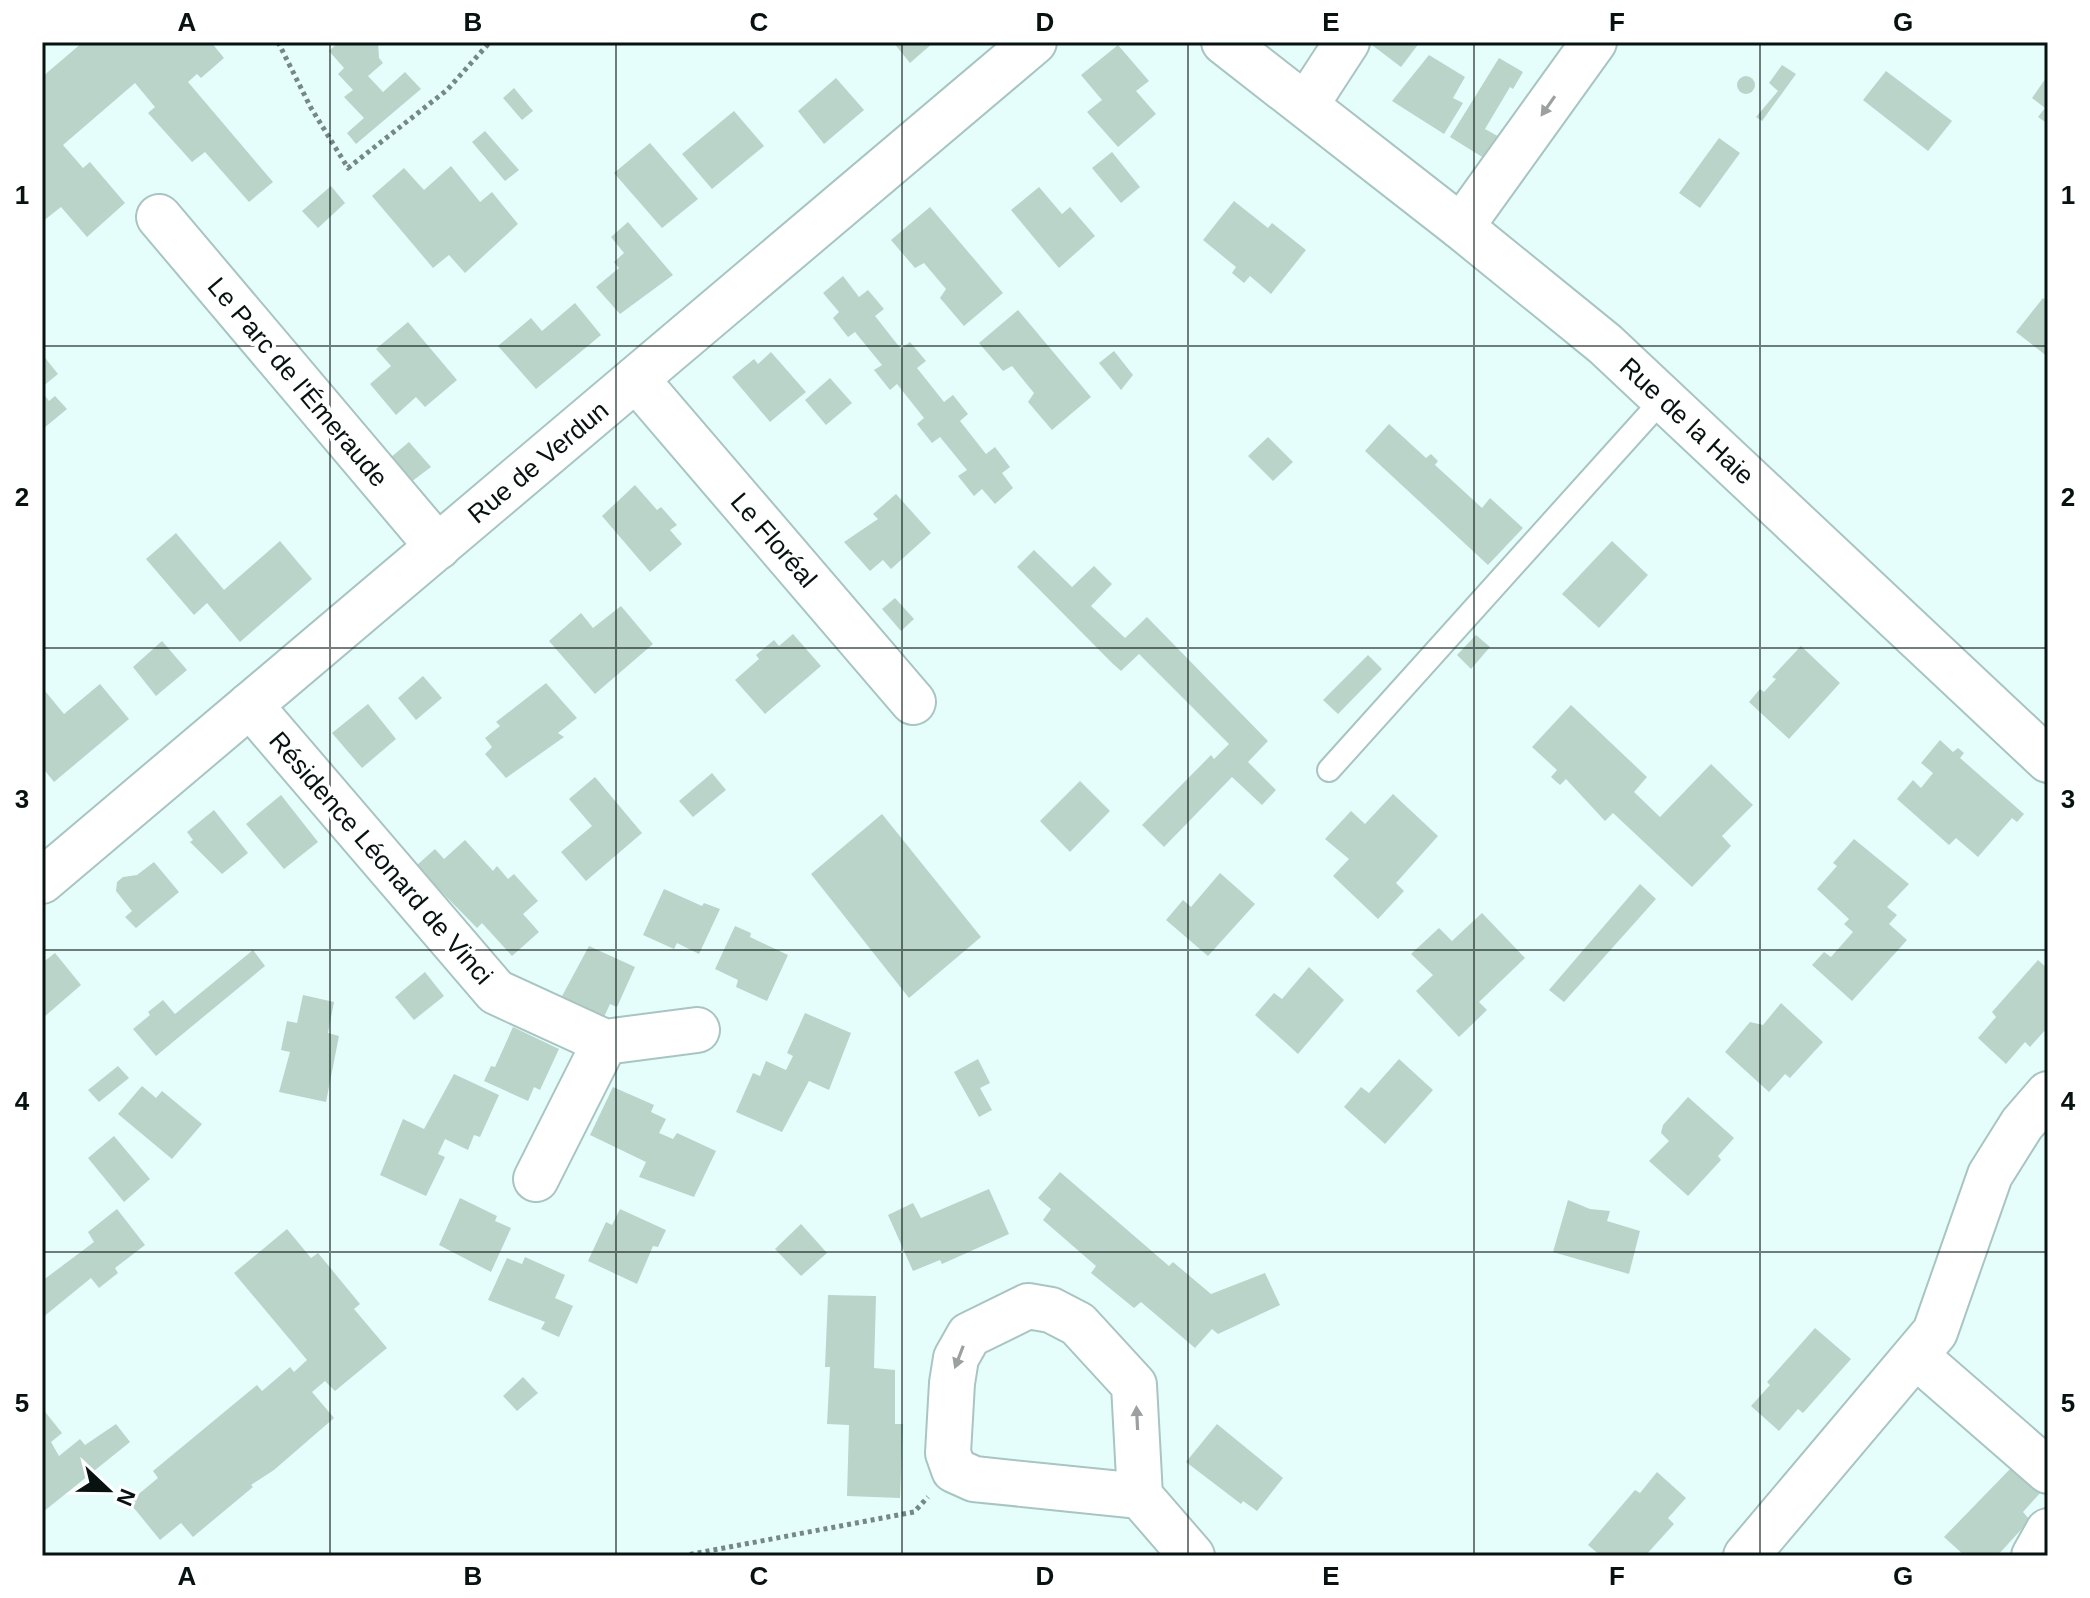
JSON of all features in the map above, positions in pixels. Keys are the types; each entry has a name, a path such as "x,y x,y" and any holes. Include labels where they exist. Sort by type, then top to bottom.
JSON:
{"street":[{"name":"Rue de Verdun","path":"42,881 1034,42"},
{"name":"Rue de la Haie","path":"1224,42 1605,344 2048,760"},
{"path":"1306,105 1347,42"},
{"path":"1461,227 1594,42"},
{"name":"Le Parc de l'Émeraude","path":"159,217 438,547"},
{"name":"Le Floréal","path":"636,379 913,702"},
{"name":"Résidence Léonard de Vinci","path":"250,705 496,992 605,1042"},
{"path":"536,1179 605,1042 697,1030"},
{"path":"1746,1556 1935,1332 1990,1175 2022,1124 2048,1094"},
{"path":"1140,1496 974,1479 954,1470 948,1453 956,1358 969,1335 1028,1306 1051,1310 1078,1324 1134,1385 1140,1496 1192,1556"},
{"path":"1916,1356 2048,1471"},
{"path":"2034,1556 2048,1531"}],"lane":[{"path":"1329,770 1663,399"}],"path":[{"path":"278,42 348,168 447,90 490,42"},
{"path":"682,1556 914,1512 954,1470"}],"building":[{"path":"83,42 211,42 224,58 201,78 197,74 188,82 273,182 249,202 205,152 192,162 148,113 155,107 135,83 63,145 83,168 90,162 125,203 87,237 61,207 42,222 42,77"},
{"path":"339,42 378,42 379,58 383,63 368,76 383,92 405,72 421,89 356,144 347,133 364,118 344,97 353,90 338,74 344,68 329,51"},
{"path":"893,42 934,42 910,63"},
{"path":"1375,42 1420,42 1401,67 1372,45"},
{"path":"1118,45 1149,81 1136,91 1156,114 1118,147 1087,112 1102,100 1081,75"},
{"path":"1429,55 1465,77 1453,98 1463,103 1444,134 1392,101"},
{"path":"1499,58 1523,72 1513,89 1510,87 1485,129 1503,139 1492,163 1450,137"},
{"path":"1782,65 1796,74 1762,121 1756,117 1778,91 1769,83"},
{"path":"1886,71 1952,121 1928,151 1863,100"},
{"path":"2048,75 2048,124 2038,117 2045,108 2032,98"},
{"path":"1746,76 1755,85 1746,94 1737,85"},
{"path":"836,78 864,110 824,144 798,111"},
{"path":"514,88 533,111 522,120 503,98"},
{"path":"734,111 764,146 712,189 682,154"},
{"path":"485,131 519,170 505,181 472,142"},
{"path":"1719,138 1740,153 1700,208 1679,193"},
{"path":"650,143 698,199 662,228 614,173"},
{"path":"1112,152 1140,187 1121,203 1092,168"},
{"path":"451,166 480,202 492,192 518,224 465,273 449,255 433,268 372,196 404,168 424,190"},
{"path":"331,186 345,203 318,228 302,211"},
{"path":"1039,187 1062,214 1070,207 1095,236 1059,268 1011,210"},
{"path":"1234,201 1268,228 1272,223 1306,250 1271,294 1250,276 1244,283 1232,273 1236,267 1203,240"},
{"path":"930,207 1003,293 964,326 940,298 946,289 924,263 915,268 891,240"},
{"path":"628,222 673,275 620,314 596,287 619,268 614,262 624,253 611,237"},
{"path":"843,276 859,297 868,290 884,309 875,316 901,349 910,342 926,361 917,368 944,402 953,395 968,414 960,421 986,454 995,447 1010,467 1002,473 1013,488 995,504 982,489 974,496 958,476 967,470 940,437 932,443 917,424 924,418 897,384 890,390 874,370 882,365 855,332 848,337 833,318 839,312 823,293"},
{"path":"2043,298 2048,302 2048,357 2016,332"},
{"path":"575,303 601,335 536,389 498,346 531,318 542,331"},
{"path":"1018,310 1091,397 1052,430 1028,402 1034,393 1012,366 1003,371 979,343"},
{"path":"408,322 457,380 425,407 416,397 396,415 370,384 391,366 376,349"},
{"path":"1114,351 1133,375 1121,390 1099,363"},
{"path":"771,352 806,392 770,422 732,377 754,359 758,364"},
{"path":"42,354 58,374 42,387"},
{"path":"830,378 852,403 826,425 805,400"},
{"path":"42,392 49,401 55,396 67,409 44,428"},
{"path":"1389,424 1426,458 1431,454 1438,461 1435,465 1482,508 1490,498 1523,528 1488,565 1365,451"},
{"path":"1268,437 1293,462 1273,481 1248,456"},
{"path":"409,442 431,467 411,482 390,458"},
{"path":"635,485 657,510 661,507 677,525 670,530 682,544 650,572 602,516"},
{"path":"896,494 931,533 891,569 883,560 870,571 844,542 878,519 873,514"},
{"path":"176,533 224,590 280,541 312,579 240,642 207,603 194,615 146,559"},
{"path":"1612,541 1648,575 1599,628 1562,594"},
{"path":"1034,550 1072,587 1094,566 1112,584 1091,606 1125,638 1147,617 1268,741 1248,762 1276,790 1262,805 1232,777 1164,847 1142,825 1211,755 1214,759 1229,744 1139,654 1121,671 1112,663 1017,567"},
{"path":"895,598 914,619 901,631 882,609"},
{"path":"621,606 653,644 595,694 549,641 581,613 593,628"},
{"path":"793,634 821,666 765,714 735,680 759,659 756,655 774,640 779,646"},
{"path":"1476,635 1490,647 1471,669 1457,655"},
{"path":"162,641 187,670 156,696 133,667"},
{"path":"1801,646 1840,683 1789,739 1749,702 1760,689 1764,692 1776,679 1772,677"},
{"path":"1368,655 1382,669 1338,714 1323,700"},
{"path":"423,676 442,698 416,720 398,698"},
{"path":"546,683 577,718 558,733 564,737 506,778 485,754 492,747 485,738 500,726 496,722"},
{"path":"100,684 129,719 54,782 42,767 42,694 45,691 64,714"},
{"path":"368,704 396,739 362,768 332,733"},
{"path":"1571,705 1647,777 1634,792 1660,817 1711,764 1753,805 1722,836 1731,846 1692,887 1613,813 1605,821 1566,779 1560,785 1551,777 1557,770 1532,747"},
{"path":"1940,740 1953,752 1958,748 1964,753 1960,758 2024,814 2017,822 2012,818 1978,857 1956,838 1949,845 1897,799 1913,780 1921,788 1933,773 1921,763"},
{"path":"712,773 726,790 693,817 679,801"},
{"path":"595,777 642,833 586,881 561,852 592,826 569,799"},
{"path":"1080,781 1110,811 1070,852 1040,821"},
{"path":"1393,794 1438,836 1396,883 1404,891 1378,919 1333,876 1349,859 1325,839 1351,811 1365,824"},
{"path":"281,795 318,842 284,869 246,824"},
{"path":"214,810 248,853 222,874 190,842 193,840 187,832"},
{"path":"882,814 981,937 909,998 811,874"},
{"path":"1854,839 1909,884 1887,907 1897,915 1889,924 1907,940 1852,1001 1812,965 1824,952 1831,957 1853,932 1844,924 1849,919 1817,889 1837,866 1833,863"},
{"path":"465,840 493,871 497,866 508,879 514,874 538,901 523,914 539,932 512,956 482,923 477,928 416,866 435,849 444,859"},
{"path":"154,862 179,892 136,928 125,917 132,911 116,891 117,882 123,877 137,875"},
{"path":"1220,873 1255,904 1208,956 1166,920 1183,900 1191,907"},
{"path":"1640,884 1656,899 1564,1002 1549,990"},
{"path":"664,889 702,906 704,903 720,909 699,954 677,943 674,949 643,935"},
{"path":"1482,913 1525,958 1479,1002 1487,1010 1459,1037 1416,991 1433,975 1411,954 1439,928 1452,941"},
{"path":"735,926 751,933 750,937 788,955 767,1001 736,987 738,980 715,969"},
{"path":"589,946 635,967 617,1007 610,1004 604,1017 561,998"},
{"path":"253,950 265,966 156,1056 133,1029 150,1015 148,1012 163,1000 175,1014"},
{"path":"55,953 81,985 44,1017 42,963"},
{"path":"2038,960 2048,969 2048,1027 2030,1047 2025,1042 2006,1064 1978,1038 1996,1017 1992,1012"},
{"path":"1309,967 1344,1000 1298,1054 1255,1015 1274,993 1282,999"},
{"path":"425,972 444,996 414,1020 395,997"},
{"path":"303,995 334,1002 328,1033 339,1036 326,1102 279,1092 290,1052 281,1050 287,1021 297,1023"},
{"path":"1781,1003 1823,1042 1790,1078 1785,1074 1769,1092 1725,1052 1750,1022 1763,1025"},
{"path":"805,1013 851,1033 829,1090 809,1081 782,1132 736,1112 753,1073 760,1076 766,1061 786,1070 793,1056 787,1053"},
{"path":"513,1027 559,1049 540,1090 534,1087 528,1101 484,1081 491,1066 495,1067"},
{"path":"978,1059 990,1083 980,1088 992,1110 979,1117 954,1072"},
{"path":"1399,1059 1433,1090 1385,1144 1344,1107 1361,1087 1369,1093"},
{"path":"118,1066 129,1078 99,1102 88,1090"},
{"path":"454,1074 499,1095 480,1137 474,1135 468,1150 445,1139 438,1154 445,1157 426,1196 380,1175 403,1119 424,1129"},
{"path":"142,1086 156,1098 162,1091 202,1124 172,1159 118,1114"},
{"path":"613,1087 654,1105 651,1112 666,1119 659,1133 673,1139 677,1133 716,1151 694,1197 639,1177 646,1162 590,1135"},
{"path":"1688,1097 1734,1138 1718,1156 1721,1160 1688,1196 1649,1161 1669,1141 1661,1133 1663,1125"},
{"path":"114,1136 150,1179 124,1202 88,1158"},
{"path":"1060,1172 1169,1266 1173,1262 1211,1294 1265,1273 1280,1305 1218,1334 1212,1329 1195,1348 1141,1302 1134,1308 1091,1273 1096,1266 1043,1220 1051,1209 1038,1198"},
{"path":"989,1189 1009,1234 942,1264 940,1260 913,1271 888,1215 913,1203 921,1218"},
{"path":"460,1198 497,1216 495,1221 511,1228 491,1272 439,1245"},
{"path":"1568,1200 1590,1209 1610,1211 1607,1221 1640,1231 1629,1274 1553,1252"},
{"path":"117,1209 145,1245 115,1268 118,1273 99,1288 91,1278 42,1318 42,1281 94,1242 88,1232"},
{"path":"620,1209 666,1230 658,1247 653,1246 637,1284 588,1261 606,1222 612,1225"},
{"path":"801,1224 827,1253 801,1276 775,1249"},
{"path":"287,1229 311,1258 318,1253 360,1304 354,1309 387,1348 335,1391 325,1381 312,1392 334,1418 274,1470 251,1485 253,1487 193,1537 181,1523 160,1540 129,1502 158,1478 153,1471 257,1385 262,1391 290,1367 294,1372 307,1360 234,1273"},
{"path":"525,1257 565,1275 555,1298 573,1306 559,1337 541,1329 545,1322 488,1300 507,1258 522,1264"},
{"path":"828,1295 876,1296 874,1368 895,1370 895,1424 903,1424 900,1498 847,1496 849,1425 827,1424 830,1367 825,1367"},
{"path":"1815,1328 1851,1359 1803,1413 1798,1409 1779,1431 1751,1406 1770,1385 1767,1382"},
{"path":"523,1377 538,1393 517,1411 503,1396"},
{"path":"42,1408 62,1433 51,1442 59,1456 80,1439 85,1445 116,1424 130,1442 43,1512"},
{"path":"1217,1424 1283,1478 1257,1511 1243,1501 1241,1504 1186,1462"},
{"path":"2012,1467 2041,1492 2023,1512 2030,1520 1997,1556 1965,1556 1944,1537"},
{"path":"1657,1472 1686,1498 1668,1518 1674,1524 1645,1556 1601,1556 1588,1545 1635,1490 1640,1493"}]}
